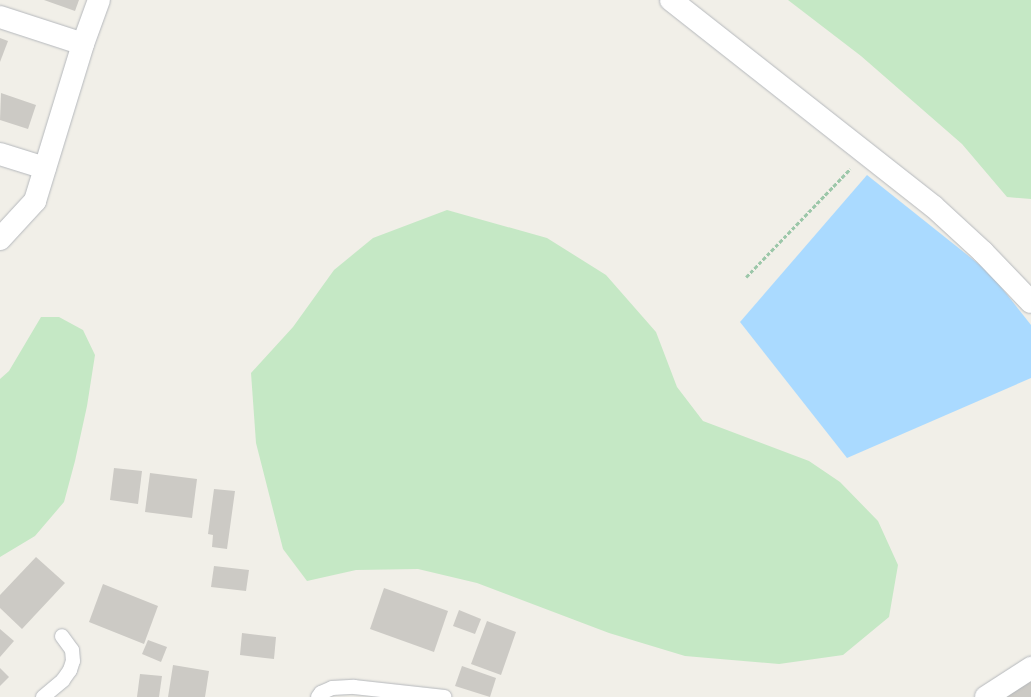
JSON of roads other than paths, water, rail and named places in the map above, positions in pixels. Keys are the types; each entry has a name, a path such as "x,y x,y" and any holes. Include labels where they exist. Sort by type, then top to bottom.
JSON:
{"street":[{"path":"0,239 34,201 83,44 99,0"},
{"path":"671,0 933,206 983,252 1031,302"},
{"path":"0,17 83,44"},
{"path":"0,154 45,168"},
{"path":"986,697 1031,668"}],"lane":[{"path":"43,697 63,680 70,670 73,661 72,650 62,636"},
{"path":"318,697 321,693 332,688 354,687 444,697"}],"water":[{"path":"867,175 990,273 1031,325 1031,378 847,458 740,322"}]}
